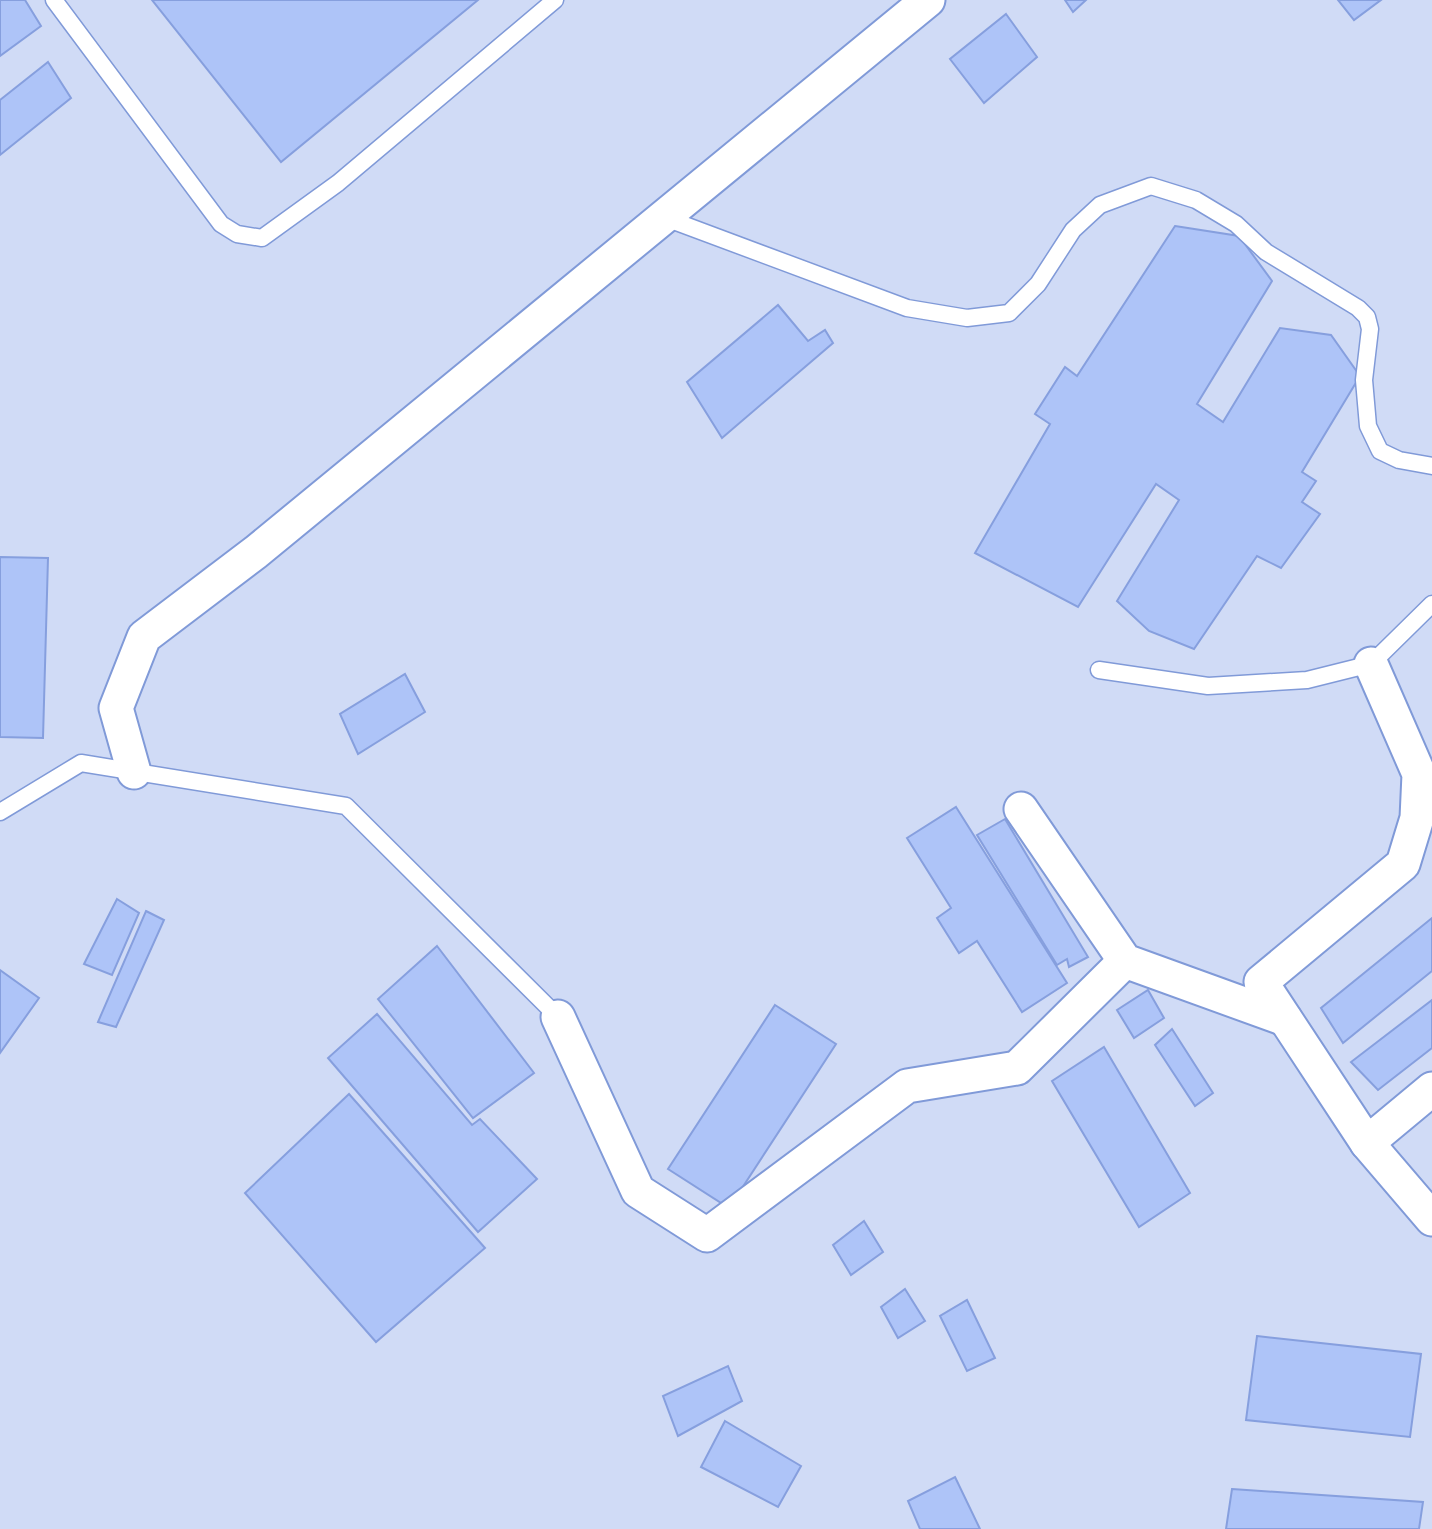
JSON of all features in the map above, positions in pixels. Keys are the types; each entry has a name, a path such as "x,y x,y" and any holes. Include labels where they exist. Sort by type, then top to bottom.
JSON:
{"street":[{"path":"134,772 116,708 144,636 256,552 928,0"},
{"path":"1371,664 1419,774 1418,818 1403,864 1261,982 1367,1143 1432,1219"},
{"path":"1021,809 1125,961 1285,1019"},
{"path":"558,1017 638,1191 707,1235 907,1086 1017,1068 1125,961"},
{"path":"1367,1143 1432,1089"}],"lane":[{"path":"54,0 222,224 237,234 262,238 338,183 555,0"},
{"path":"663,217 907,308 967,318 1009,313 1038,284 1073,230 1100,205 1151,186 1196,200 1236,224 1266,252 1358,308 1367,317 1370,329 1363,380 1368,426 1380,451 1399,460 1432,466"},
{"path":"1099,670 1208,686 1307,680 1371,664 1432,604"},
{"path":"0,812 81,763 346,807 558,1017"}],"building":[{"path":"0,0 25,0 41,26 0,56"},
{"path":"152,0 478,0 281,162"},
{"path":"1065,0 1086,0 1073,12"},
{"path":"1338,0 1381,0 1354,20"},
{"path":"1006,14 1037,57 984,103 950,59"},
{"path":"48,62 71,98 0,155 0,100"},
{"path":"1175,226 1239,236 1272,281 1197,404 1223,422 1280,328 1331,335 1360,376 1302,472 1316,481 1302,502 1320,514 1281,568 1257,556 1194,649 1149,631 1117,601 1179,500 1156,484 1078,607 975,553 1050,424 1035,414 1065,367 1077,376"},
{"path":"778,305 808,341 825,330 833,343 722,438 687,382"},
{"path":"0,557 48,558 43,738 0,737"},
{"path":"405,674 425,712 358,754 340,714"},
{"path":"956,807 1067,983 1022,1012 977,941 959,953 937,918 951,908 907,838"},
{"path":"1005,819 1088,957 1069,967 1067,959 1057,965 977,835"},
{"path":"117,899 139,913 112,975 84,964"},
{"path":"146,911 164,920 116,1027 98,1022"},
{"path":"1432,918 1432,971 1343,1043 1321,1008"},
{"path":"437,946 534,1073 473,1118 378,999"},
{"path":"0,970 39,998 0,1053"},
{"path":"1148,990 1164,1018 1134,1038 1117,1010"},
{"path":"1432,1000 1432,1048 1378,1090 1351,1062"},
{"path":"775,1005 836,1044 729,1208 668,1169"},
{"path":"377,1014 472,1125 480,1119 537,1179 478,1232 328,1058"},
{"path":"1172,1029 1213,1093 1195,1106 1155,1045"},
{"path":"1104,1047 1190,1193 1139,1227 1052,1081"},
{"path":"349,1094 485,1248 376,1342 245,1193"},
{"path":"864,1221 883,1252 851,1275 833,1245"},
{"path":"905,1289 925,1321 898,1338 881,1307"},
{"path":"967,1300 995,1358 967,1371 940,1316"},
{"path":"1257,1336 1421,1354 1410,1437 1246,1420"},
{"path":"728,1366 742,1401 678,1436 663,1396"},
{"path":"725,1421 801,1466 778,1507 701,1467"},
{"path":"955,1477 980,1529 920,1529 908,1501"},
{"path":"1232,1489 1423,1502 1419,1529 1226,1529"}]}
